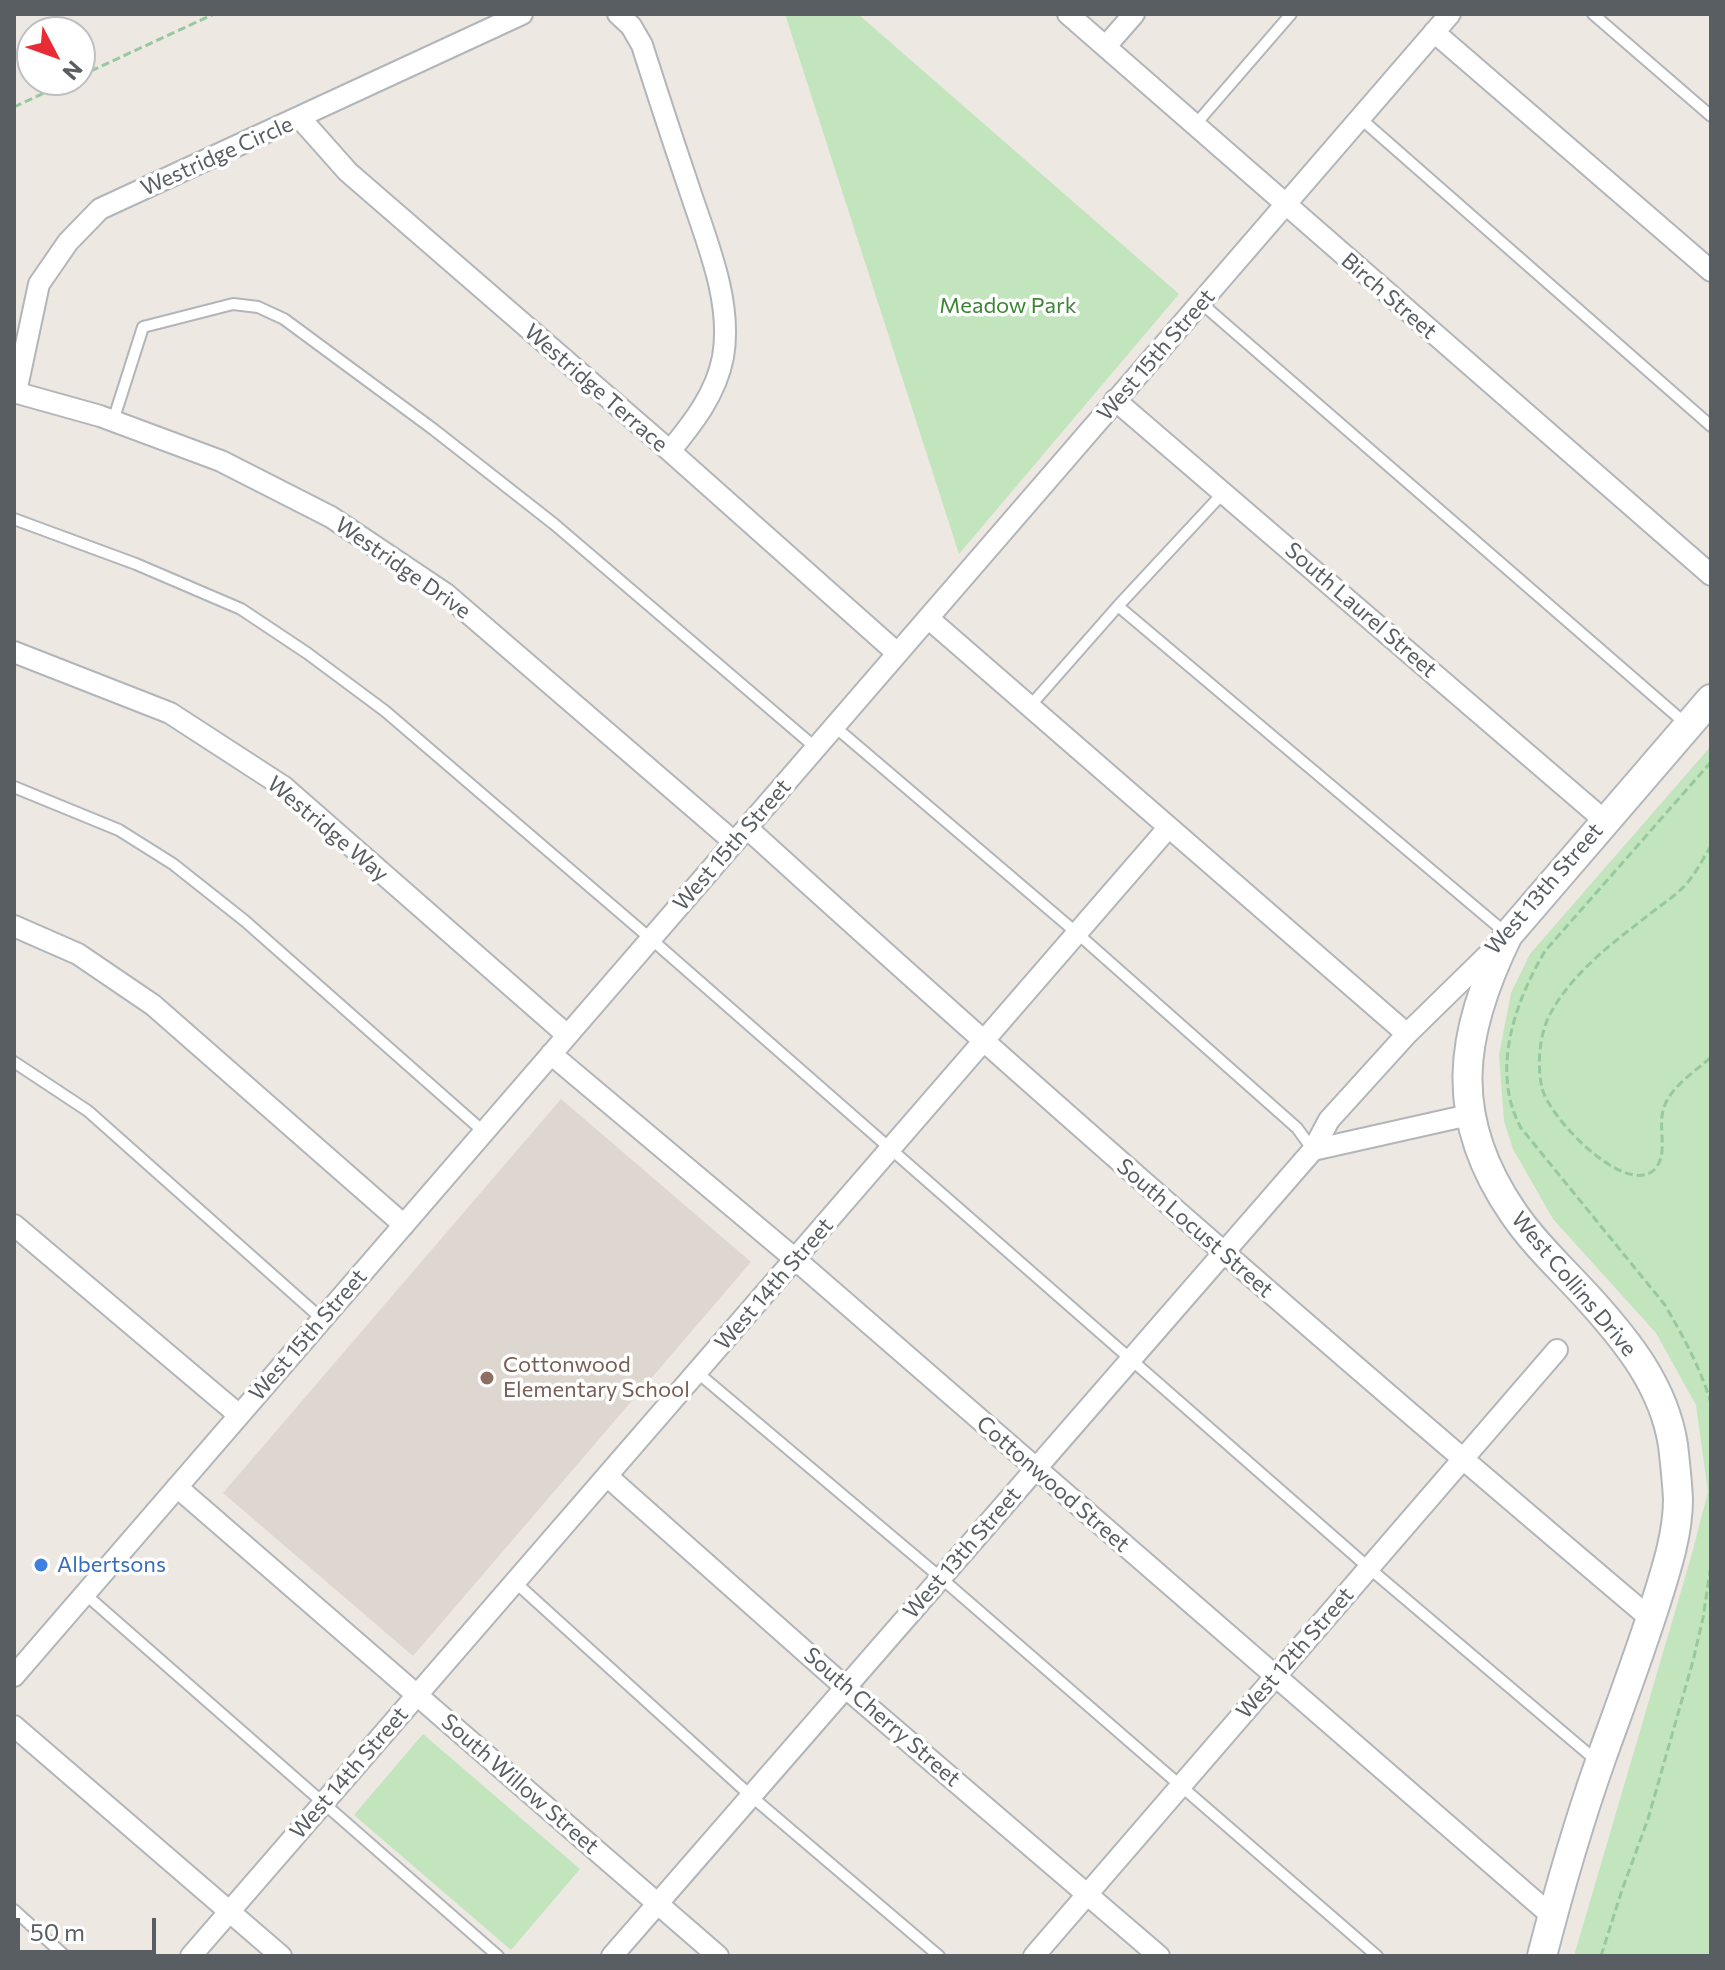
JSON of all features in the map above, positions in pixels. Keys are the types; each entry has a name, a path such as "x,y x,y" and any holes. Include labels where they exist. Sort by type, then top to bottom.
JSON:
{"main road":[{"name":"West 13th Street","path":"1508,935 1711,699"},
{"name":"West Collins Drive","path":"1508,935 1489,976 1472,1031 1467,1094 1469,1115 1488,1168 1515,1216 1626,1340 1655,1387 1672,1442 1678,1501 1671,1553 1599,1764 1542,1956"}],"street":[{"name":"Westridge Circle","path":"15,392 39,284 68,242 100,209 522,14"},
{"path":"618,14 631,26 642,45 706,242 723,311 724,346 717,379 706,403 670,451"},
{"name":"Birch Street","path":"1068,14 1711,575"},
{"path":"1106,46 1134,14"},
{"name":"West 15th Street","path":"14,1676 1450,14"},
{"path":"1434,32 1711,271"},
{"name":"Westridge Terrace","path":"300,118 348,172 897,653"},
{"name":"Westridge Drive","path":"15,392 113,421 221,461 331,517 446,594 740,835"},
{"name":"South Laurel Street","path":"1115,400 1605,821"},
{"path":"928,618 1407,1034"},
{"name":"Westridge Way","path":"14,652 170,713 284,787 567,1035"},
{"name":"West 14th Street","path":"191,1956 1168,828"},
{"name":"South Locust Street","path":"740,835 1651,1619"},
{"path":"14,926 78,954 153,1005 404,1225"},
{"name":"West 13th Street","path":"612,1956 1313,1150 1329,1120 1407,1034 1508,935"},
{"name":"Cottonwood Street","path":"551,1054 795,1259 1552,1916"},
{"path":"1313,1150 1469,1115"},
{"path":"14,1225 239,1415"},
{"name":"West 12th Street","path":"1034,1956 1557,1350"},
{"name":"South Cherry Street","path":"607,1476 845,1687 1159,1956"},
{"name":"South Willow Street","path":"177,1487 718,1956"},
{"path":"14,1726 281,1956"}],"lane":[{"path":"1195,125 1291,14"},
{"path":"1593,14 1711,116"},
{"path":"1360,118 1711,426"},
{"path":"1201,303 1688,726"},
{"path":"113,421 143,327 233,304 258,307 284,319 433,429 554,524 816,748"},
{"path":"1030,706 1224,492"},
{"path":"14,519 136,564 241,609 385,711 651,939 1369,1568 1599,1764"},
{"path":"1118,606 1508,935"},
{"path":"834,726 1078,934 1297,1128 1313,1150"},
{"path":"14,787 119,830 173,864 245,921 484,1132"},
{"path":"14,1062 88,1111 322,1319"},
{"path":"698,1373 941,1578 1377,1956"},
{"path":"515,1582 751,1796 939,1956"},
{"path":"85,1594 498,1956"},
{"path":"14,1910 65,1956"}],"path":[{"path":"96,69 214,14"},
{"path":"14,107 38,96"},
{"path":"1711,762 1545,951 1532,972 1517,1008 1509,1042 1508,1065 1511,1102 1521,1128 1662,1300 1692,1351 1711,1403"},
{"path":"1711,846 1686,884 1593,960 1568,988 1549,1017 1543,1033 1540,1055 1542,1089 1568,1130 1599,1157 1628,1174 1644,1175 1652,1171 1660,1158 1662,1112 1668,1100 1675,1089 1711,1057"},
{"path":"1601,1956 1649,1814 1693,1661 1711,1565"}],"shaded area":[{"name":"Cottonwood Elementary School","path":"561,1099 751,1262 413,1656 223,1493"}],"green space":[{"name":"Meadow Park","path":"785,14 858,14 1179,294 959,554"},
{"path":"1711,746 1711,1956 1574,1956 1708,1492 1696,1405 1656,1333 1553,1219 1513,1149 1504,1121 1499,1055 1511,993 1530,954"},
{"path":"423,1734 580,1869 511,1950 354,1815"}],"place":[{"name":"Cottonwood Elementary School","path":"487,1378"},
{"name":"Albertsons","path":"41,1565"}]}
